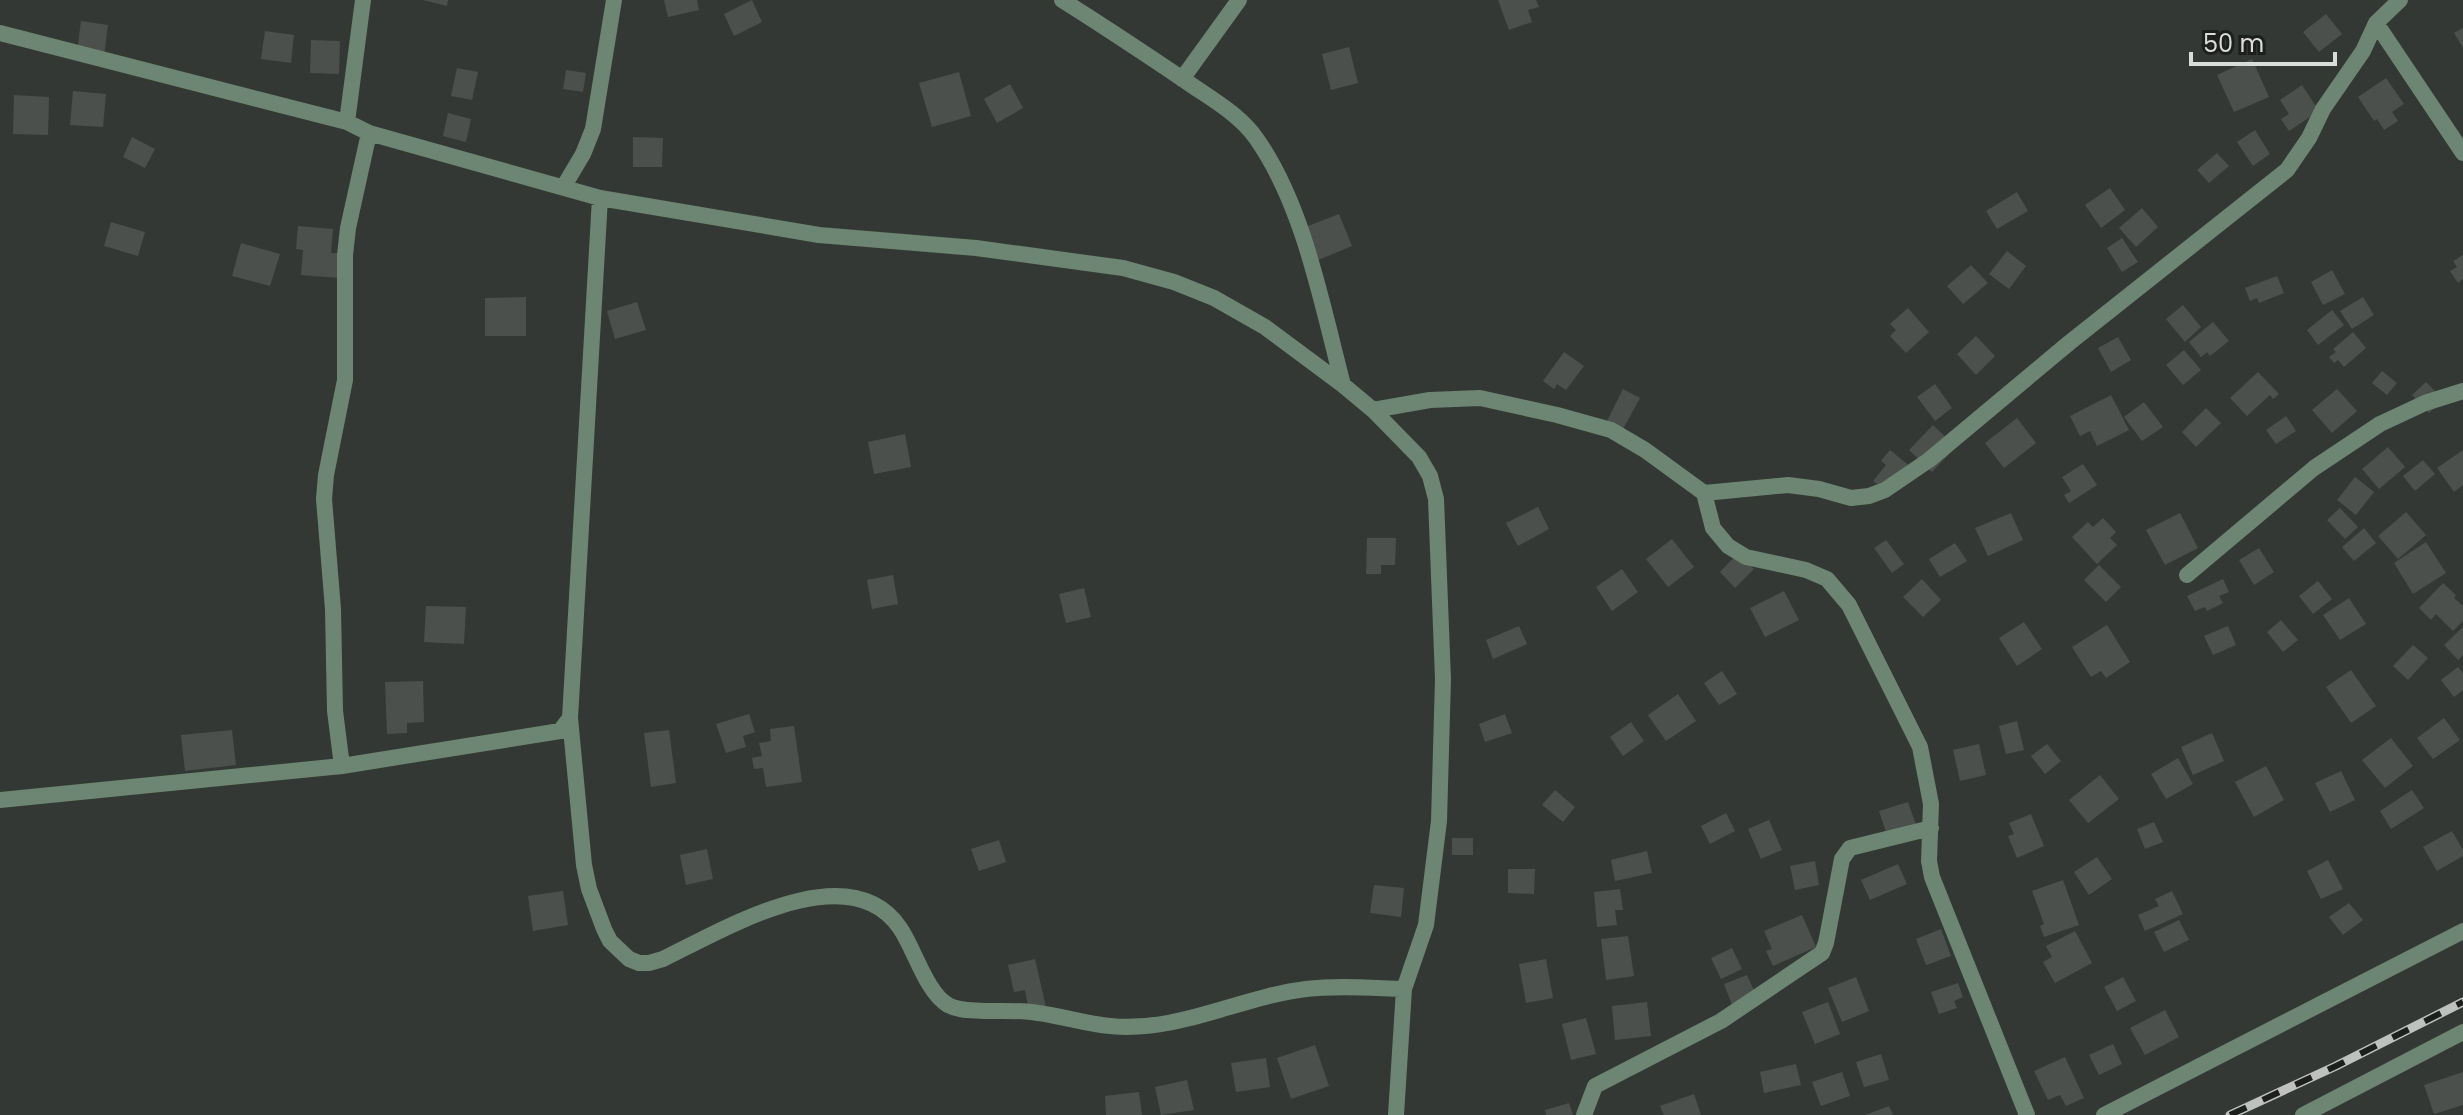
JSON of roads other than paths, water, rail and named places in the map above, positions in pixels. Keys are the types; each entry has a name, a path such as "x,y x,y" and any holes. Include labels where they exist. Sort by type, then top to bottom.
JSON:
{"street":[{"path":"347,122 363,0"},
{"path":"564,186 583,154 593,129 614,0"},
{"path":"1062,0 1239,119 1256,137 1295,214 1343,385"},
{"path":"1182,79 1239,0"},
{"path":"1704,493 1788,485 1851,498 1869,496 1885,490 1929,460 2069,343 2287,170 2309,138 2323,109 2363,51 2376,23 2400,0"},
{"path":"2376,23 2463,153"},
{"path":"0,33 347,122 369,133 600,198 819,235 976,248 1123,268 1174,282 1214,298 1265,327 1343,385 1373,410 1419,457 1430,476 1436,499 1443,679 1439,821 1426,925 1404,989 1396,1115"},
{"path":"342,766 335,711 333,609 324,499 345,380 345,255 348,228 369,133"},
{"path":"600,198 570,718 584,865 589,889 610,941 629,959 649,963 758,914 803,899 838,896 862,899 878,905 889,914 934,991 946,1004 960,1010 1035,1012 1107,1026 1136,1028 1194,1018 1308,988 1404,989"},
{"path":"2187,575 2314,468 2367,432 2425,403 2463,391"},
{"path":"1373,410 1430,400 1480,398 1611,430 1645,450 1704,493 1713,528 1728,546 1746,557 1806,570 1827,579 1849,605 1920,747 1929,790 1929,861 1932,877 2027,1115"},
{"path":"0,800 342,766 560,731 570,718"},
{"path":"1584,1115 1595,1086 1721,1021 1822,953 1842,859 1850,848 1931,828"},
{"path":"2104,1115 2463,931"},
{"path":"2303,1115 2463,1032"}],"railway":[{"path":"2230,1115 2463,1002"}]}
